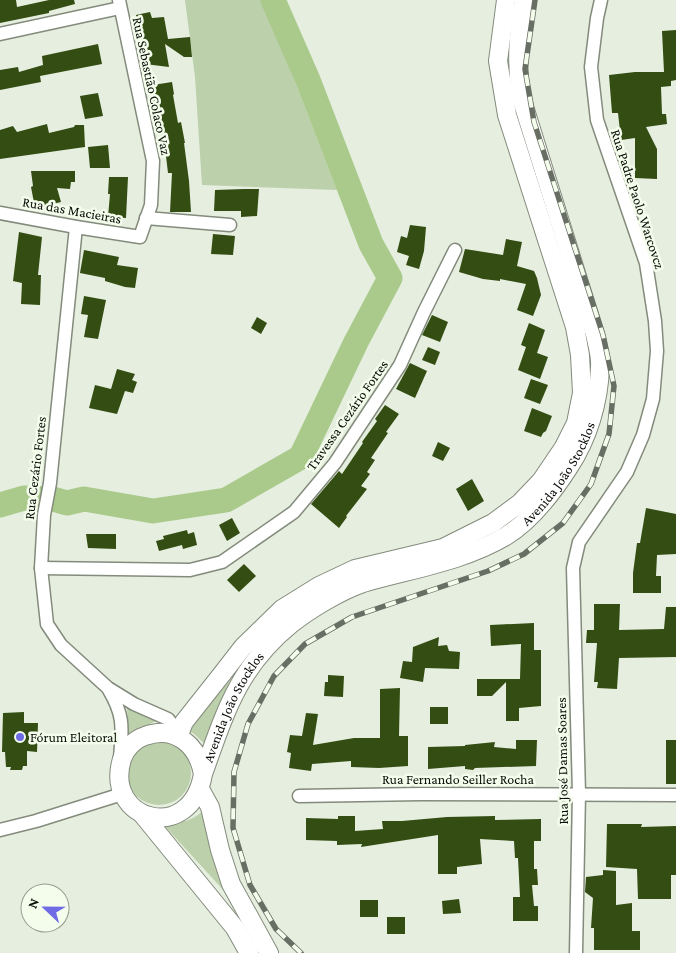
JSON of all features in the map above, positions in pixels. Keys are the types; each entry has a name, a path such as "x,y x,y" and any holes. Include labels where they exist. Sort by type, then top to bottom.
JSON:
{"main road":[{"name":"Avenida João Stocklos","path":"269,953 231,884 202,781 200,761 194,749 176,736 184,722 243,647 282,609 319,586 355,569 442,548 493,523 520,503 540,481 564,447 576,423 582,393 580,355 574,327 507,115 501,86 498,61 506,0"},
{"name":"Avenida João Stocklos","path":"142,814 156,818 170,816 183,811 194,801 235,692 256,658 293,623 331,598 361,584 455,559 507,535 532,514 554,491 575,458 588,430 597,398 600,366 595,334 521,97 517,50 524,0"},
{"path":"176,736 158,733 144,736 132,743 124,754 119,770 118,780 122,794 130,805 142,814 235,928 249,953"}],"street":[{"name":"Rua Padre Paolo Warcovcz","path":"573,568 580,542 627,472 643,435 652,399 657,351 655,321 646,263 597,120 590,67 601,0"},
{"path":"0,34 120,4"},
{"name":"Rua Sebastião Colaco Vaz","path":"120,4 153,161 151,206 140,237"},
{"name":"Rua das Macieiras","path":"0,213 140,237"},
{"path":"146,218 230,225"},
{"name":"Rua Cezário Fortes","path":"76,227 50,483 44,515 41,568 47,624 61,644 108,688 134,704 168,720 172,724 176,736"},
{"name":"Travessa Cezário Fortes","path":"41,568 190,570 207,567 222,562 294,512 335,463 400,365 455,250"},
{"name":"Rua José Damas Soares","path":"573,568 579,793 576,953"},
{"name":"Rua Cezário Fortes","path":"108,688 119,706 121,716 119,770"},
{"name":"Rua Fernando Seiller Rocha","path":"299,796 579,793 676,795"},
{"path":"0,830 36,821 122,794"}],"green space":[{"path":"185,0 264,0 337,190 202,185 195,77"},
{"path":"237,673 207,746 193,733 185,730"},
{"path":"127,707 156,721 128,735"},
{"path":"153,741 165,741 182,750 189,761 191,773 189,785 182,796 165,805 153,805 141,800 132,791 127,779 127,767 132,755 141,746"},
{"path":"206,807 226,893 162,823 175,823 192,819"}],"building":[{"path":"0,0 16,0 17,7 49,0 74,0 75,4 49,11 49,13 0,23"},
{"path":"150,12 152,18 164,17 168,39 190,37 192,57 184,57 165,44 169,67 145,64 136,15"},
{"path":"676,30 676,80 671,81 671,86 661,87 662,114 666,114 667,124 646,127 657,149 657,179 635,178 635,138 621,140 618,113 612,113 609,75 635,72 664,72 662,31"},
{"path":"98,44 102,64 40,76 41,82 0,90 0,70 18,67 19,72 43,65 42,56"},
{"path":"172,82 178,123 181,122 185,143 191,212 170,212 172,173 168,173 160,132 159,108 153,108 150,89 153,89 153,85"},
{"path":"98,93 103,116 85,119 80,96"},
{"path":"47,124 49,133 74,127 75,125 84,125 85,147 0,159 0,130 13,126 17,132"},
{"path":"108,145 110,168 90,168 88,147"},
{"path":"31,171 75,171 75,182 71,182 70,189 57,188 61,202 35,208 31,187 33,186"},
{"path":"109,177 128,177 126,218 108,217"},
{"path":"259,189 257,216 241,217 241,211 214,211 215,190"},
{"path":"410,225 426,227 424,251 419,269 406,265 409,256 397,252 401,236 407,238"},
{"path":"19,232 42,237 38,275 41,275 40,305 21,304 22,283 13,281"},
{"path":"213,234 235,236 233,255 211,254"},
{"path":"506,239 522,242 517,266 534,271 537,278 541,295 533,316 517,310 526,284 500,279 500,281 483,279 459,272 465,249 503,255"},
{"path":"84,250 119,257 117,265 138,268 135,288 105,281 105,278 80,273"},
{"path":"84,296 106,300 98,339 84,337 88,315 81,314"},
{"path":"432,315 448,322 440,342 422,335"},
{"path":"257,317 267,323 261,334 251,328"},
{"path":"529,323 545,330 537,353 548,357 540,379 518,370 526,347 521,345"},
{"path":"428,347 440,352 435,365 422,360"},
{"path":"410,363 427,371 415,398 396,389"},
{"path":"117,369 135,374 132,380 137,382 133,393 125,391 117,414 89,408 95,385 111,389"},
{"path":"531,379 548,385 540,404 524,398"},
{"path":"385,405 399,414 371,458 375,460 367,472 370,474 361,486 367,489 339,528 311,504 339,471 342,474 377,421 375,419"},
{"path":"532,408 552,416 546,431 541,437 524,431"},
{"path":"438,442 450,448 443,461 432,456"},
{"path":"472,479 484,501 468,511 456,489"},
{"path":"646,508 676,514 676,554 657,555 656,576 661,576 661,593 633,593 633,573 637,543 640,543"},
{"path":"232,518 240,533 227,541 219,525"},
{"path":"187,530 188,534 194,532 197,545 183,549 182,545 159,551 156,541 164,539 163,536"},
{"path":"86,534 116,534 116,549 88,548"},
{"path":"244,564 256,576 239,592 227,580"},
{"path":"594,604 620,604 619,630 664,629 666,607 676,607 676,657 619,658 617,689 597,688 598,682 594,682 597,643 586,643 587,630 594,630"},
{"path":"534,623 534,650 541,650 541,706 519,708 519,721 506,721 506,682 492,696 477,696 477,679 520,679 521,644 491,646 490,625"},
{"path":"439,637 438,646 447,645 449,651 460,652 459,669 425,668 423,682 400,678 403,661 412,662 413,647"},
{"path":"328,675 344,676 343,697 324,696 325,682 328,682"},
{"path":"400,688 399,736 408,736 408,766 351,767 351,761 312,764 311,771 289,768 291,753 287,752 290,735 302,736 306,713 318,714 313,745 354,738 380,738 380,689"},
{"path":"430,707 448,707 448,724 430,724"},
{"name":"Fórum Eleitoral","path":"24,712 24,723 38,723 37,752 27,751 27,766 23,766 22,770 10,770 11,767 6,767 5,752 2,752 3,713"},
{"path":"516,740 537,740 536,766 475,768 473,770 465,769 465,766 428,769 428,747 465,746 495,742 494,747 516,749"},
{"path":"666,740 676,740 676,784 666,784"},
{"path":"338,816 355,816 355,831 383,829 382,821 495,816 495,820 541,819 541,841 534,841 534,869 537,869 538,885 532,885 534,906 538,906 538,921 513,921 513,897 520,897 518,858 515,858 514,841 480,839 482,864 457,867 457,874 438,874 438,835 361,847 362,844 337,845 337,841 306,840 306,818 338,819"},
{"path":"607,824 642,824 641,827 676,826 676,875 671,875 671,899 638,899 637,869 606,867"},
{"path":"603,870 616,871 616,905 632,903 632,931 640,931 640,950 594,950 594,928 591,928 593,898 585,892 586,877 603,875"},
{"path":"459,899 461,913 443,914 442,901"},
{"path":"360,900 378,900 378,917 360,917"},
{"path":"387,917 405,917 405,934 387,934"}],"waterway":[{"path":"0,505 24,498 53,499 67,503 84,499 153,511 226,500 301,457 356,342 390,278 371,244 308,80 273,0"}],"railway":[{"path":"301,953 276,929 250,885 233,828 234,772 248,724 274,676 305,644 352,617 488,571 524,554 563,523 591,484 609,434 614,386 603,335 534,122 525,69 535,0"}],"place":[{"name":"Fórum Eleitoral","path":"20,737"}]}
